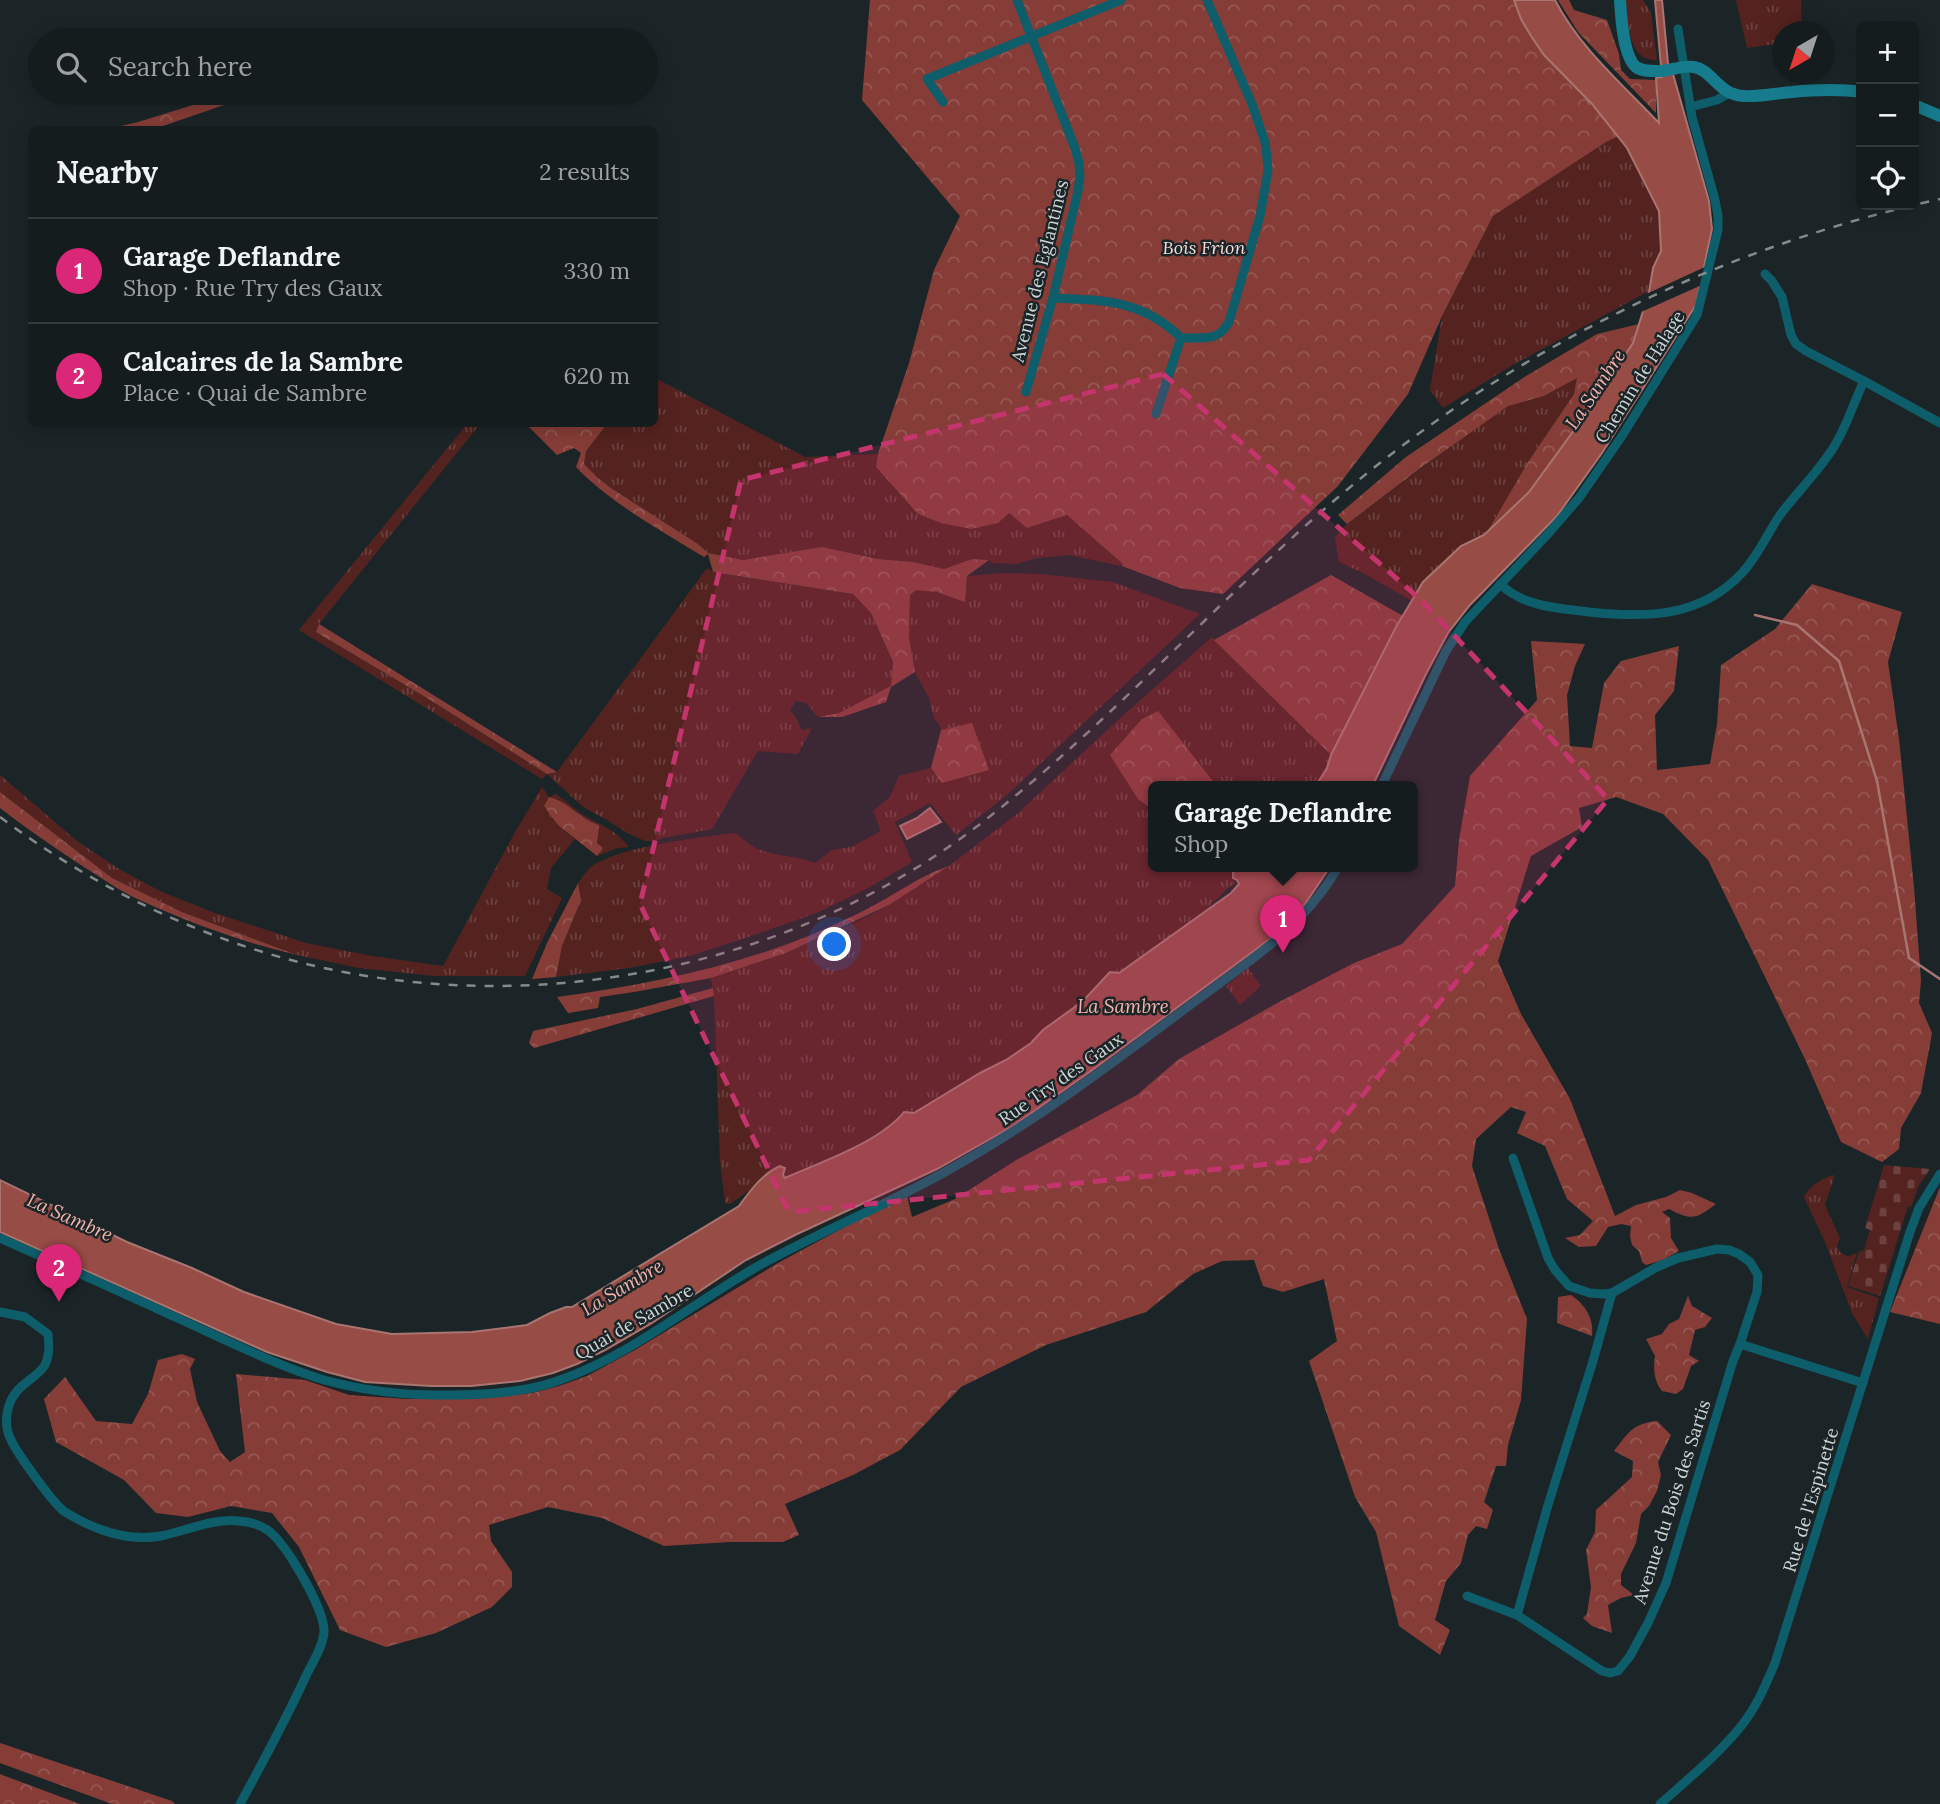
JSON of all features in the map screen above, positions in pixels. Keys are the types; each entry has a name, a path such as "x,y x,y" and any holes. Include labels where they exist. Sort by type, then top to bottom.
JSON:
{"main road":[{"path":"1620,0 1623,31 1632,62 1643,70 1697,67 1721,88 1745,97 1793,92 1856,91"},
{"path":"1919,107 1940,116"}],"street":[{"name":"Avenue des Eglantines","path":"1017,0 1075,148 1080,177 1053,298 1026,392"},
{"path":"943,102 927,79 1121,0"},
{"path":"1053,298 1097,299 1128,305 1156,317 1170,326 1181,338 1215,337 1223,332 1229,322 1260,216 1268,171 1265,142 1252,104 1207,0"},
{"name":"Chemin de Halage","path":"1500,584 1548,535 1579,498 1622,436 1697,316 1718,230 1718,215 1690,107 1671,70 1678,29"},
{"path":"1690,107 1717,100 1729,93"},
{"path":"1765,274 1782,297 1791,335 1796,344 1940,423"},
{"path":"1156,414 1181,338"},
{"path":"1384,781 1446,651 1465,622 1500,584 1523,601 1592,612 1653,615 1686,609 1711,598 1741,574 1779,517 1829,456 1864,381"},
{"name":"Rue Try des Gaux","path":"950,1170 1047,1110 1272,944 1302,917 1335,872"},
{"path":"1513,1158 1537,1230 1555,1270 1569,1286 1590,1293 1612,1293 1517,1615"},
{"name":"Quai de Sambre","path":"0,1238 246,1349 325,1380 404,1393 466,1395 533,1388 586,1370 673,1321 782,1253 950,1170"},
{"name":"Rue de l'Espinette","path":"1660,1804 1741,1726 1761,1695 1776,1663 1910,1232 1919,1208 1940,1174"},
{"name":"Avenue du Bois des Sartis","path":"1468,1596 1517,1615 1602,1671 1618,1671 1636,1647 1666,1583 1733,1361 1757,1292 1758,1275 1750,1262 1729,1250 1706,1250 1655,1268 1612,1293"},
{"path":"0,1312 26,1317 48,1334 50,1351 44,1367 17,1391 8,1408 6,1422 10,1440 36,1479 63,1511 102,1530 136,1538 160,1536 225,1521 265,1527 280,1541 297,1567 322,1616 324,1632 318,1650 240,1804"},
{"path":"1740,1344 1863,1383"}],"highlighted area":[{"path":"1163,374 1419,598 1608,799 1309,1160 789,1212 640,904 741,480"}],"green space":[{"name":"Bois Frion","path":"870,0 1514,0 1527,28 1542,50 1619,136 1493,216 1442,316 1408,394 1338,486 1223,594 1180,588 1122,566 1123,564 1067,515 1027,528 1009,513 998,523 971,529 941,523 918,514 876,467 909,363 934,270 960,216 862,100"},
{"path":"1558,0 1569,0 1574,10 1607,20 1619,54 1621,70 1630,79 1656,80 1656,113 1578,32"},
{"path":"1626,0 1643,0 1651,13 1657,60 1647,59 1635,47 1629,28"},
{"path":"1736,0 1801,0 1802,21 1772,21 1772,44 1747,48"},
{"path":"193,105 224,105 163,126 121,126"},
{"path":"1619,136 1659,211 1661,251 1653,268 1649,291 1511,366 1443,408 1430,390 1442,316 1493,216"},
{"path":"1639,324 1633,343 1542,475 1529,492 1486,534 1528,462 1574,394 1577,378 1544,396 1508,406 1347,524 1338,515 1406,457 1526,376 1597,334"},
{"path":"1578,377 1574,394 1528,462 1486,534 1461,546 1423,582 1412,601 1339,562 1335,537 1347,524 1505,406 1544,396"},
{"path":"658,380 805,457 878,454 876,467 918,514 941,523 1009,513 1027,528 1067,515 1123,564 1122,566 1069,555 1037,558 1016,564 972,559 944,569 822,547 743,560 708,553 598,478 584,464 586,451 605,427 658,427"},
{"path":"465,427 478,427 319,624 316,632 547,774 542,779 299,630"},
{"path":"529,427 605,427 586,451 584,464 611,488 708,553 743,560 822,547 944,569 972,559 989,560 967,576 965,602 937,592 916,590 910,595 909,637 915,672 891,687 886,702 842,717 818,717 839,713 891,686 893,662 871,613 853,594 713,572 708,554 704,557 654,527 589,480 576,467 581,453 574,448 557,455"},
{"path":"707,568 713,572 853,594 871,613 893,663 891,687 839,713 818,717 806,703 796,701 790,710 802,730 812,728 798,754 758,751 712,829 645,841 583,807 547,774 557,772"},
{"path":"1003,573 1113,582 1200,614 1008,794 956,835 930,803 895,822 912,862 870,887 819,912 690,956 629,968 556,977 562,946 581,900 578,883 588,870 599,862 657,844 735,833 761,850 815,863 832,850 851,847 881,831 873,811 890,797 899,776 931,768 942,783 972,724 941,730 935,721 929,698 915,672 909,637 910,595 916,589 965,601 967,576"},
{"path":"1331,575 1403,616 1331,755 1214,640"},
{"path":"1812,584 1902,612 1888,662 1914,887 1921,981 1919,1003 1932,1033 1921,1093 1901,1128 1899,1149 1882,1162 1841,1142 1805,1059 1708,860 1663,814 1616,797 1579,808 1582,827 1531,856 1498,961 1521,1014 1570,1099 1615,1216 1636,1205 1666,1197 1680,1190 1716,1204 1694,1217 1669,1209 1662,1212 1670,1218 1671,1238 1679,1251 1663,1260 1646,1265 1642,1262 1639,1251 1632,1245 1631,1226 1621,1224 1608,1227 1596,1246 1579,1247 1565,1238 1580,1235 1593,1221 1567,1199 1545,1146 1517,1133 1526,1112 1511,1107 1476,1139 1472,1166 1499,1249 1527,1319 1521,1400 1508,1445 1506,1466 1496,1466 1484,1502 1493,1510 1487,1529 1476,1526 1468,1535 1461,1563 1446,1581 1435,1620 1450,1630 1440,1655 1399,1626 1376,1532 1355,1497 1309,1361 1337,1341 1324,1279 1283,1292 1263,1286 1254,1260 1222,1261 1193,1274 1146,1312 1046,1345 961,1387 900,1450 853,1475 785,1504 799,1535 783,1542 664,1546 602,1518 548,1507 489,1525 491,1541 512,1572 512,1587 492,1607 436,1633 386,1647 340,1630 299,1547 272,1513 231,1506 188,1517 156,1513 124,1480 56,1442 44,1399 65,1377 96,1421 132,1424 148,1394 158,1360 182,1354 195,1359 190,1369 197,1402 220,1451 230,1462 245,1452 236,1374 305,1380 349,1395 407,1399 473,1399 532,1393 559,1386 587,1376 635,1350 778,1263 907,1196 912,1217 955,1199 1018,1159 1137,1095 1179,1059 1354,963 1402,944 1455,886 1459,840 1470,776 1537,700 1531,641 1585,644 1575,666 1567,695 1570,746 1592,748 1604,683 1621,661 1679,646 1674,691 1655,715 1657,770 1710,764 1717,724 1721,665 1775,629"},
{"path":"319,624 557,772 547,774 316,632"},
{"path":"1212,637 1331,755 1319,781 1148,781 1148,872 1233,872 1236,884 1230,886 1207,909 1119,973 1110,972 1083,1001 1006,1060 914,1113 904,1112 865,1142 785,1178 771,1170 754,1187 730,1204 725,1203 720,1162 714,996 711,978 786,953 889,905 949,866 1017,814"},
{"path":"1158,711 1212,780 1148,781 1148,806 1138,799 1110,755 1142,719"},
{"path":"972,723 989,770 942,783 931,768 941,730"},
{"path":"0,775 77,841 119,869 160,891 212,912 306,943 443,966 542,787 549,797 558,825 575,839 551,868 547,889 562,898 525,976 435,976 359,968 297,955 182,912 112,878 0,792"},
{"path":"0,792 112,878 182,912 297,955 219,932 128,894 62,853 0,808"},
{"path":"555,794 582,814 614,832 629,847 617,848 597,856 603,848 597,843 598,825 563,802 550,797"},
{"path":"549,797 599,825 597,843 603,848 597,856 558,825 544,806"},
{"path":"949,866 889,905 786,953 711,978 600,997 598,1008 568,1013 557,997 686,974 780,947 855,915"},
{"path":"578,883 581,900 562,946 556,977 532,979 547,943"},
{"path":"1248,968 1261,986 1240,1005 1226,986"},
{"path":"713,988 714,996 534,1048 529,1043 533,1031 637,1009"},
{"path":"1884,1165 1930,1169 1919,1185 1911,1207 1908,1206 1880,1296 1848,1286 1859,1252 1864,1250 1870,1230 1865,1228"},
{"path":"1835,1175 1825,1205 1840,1238 1837,1246 1839,1250 1849,1256 1857,1253 1847,1287 1879,1298 1868,1339 1852,1313 1825,1242 1804,1197 1817,1183"},
{"path":"1940,1187 1940,1324 1890,1312"},
{"path":"1571,1295 1588,1313 1592,1336 1557,1323 1558,1297"},
{"path":"1688,1296 1692,1306 1712,1318 1705,1327 1695,1330 1689,1355 1699,1361 1691,1366 1683,1389 1676,1394 1662,1391 1659,1387 1655,1375 1655,1356 1646,1339 1662,1334 1669,1324 1679,1319"},
{"path":"1657,1421 1671,1435 1658,1462 1661,1475 1657,1491 1641,1514 1636,1543 1621,1574 1621,1585 1634,1595 1608,1605 1612,1633 1592,1626 1583,1618 1587,1614 1591,1587 1586,1550 1595,1532 1596,1510 1632,1477 1633,1461 1614,1451 1632,1430 1642,1424"},
{"path":"0,1743 175,1804 112,1804 0,1763"},
{"path":"0,1774 5,1776 80,1804 0,1804"}],"water":[{"name":"La Sambre","path":"1514,0 1555,0 1589,50 1659,123 1656,78 1662,77 1655,0 1662,0 1669,74 1673,74 1709,201 1712,229 1696,305 1602,453 1557,516 1470,605 1448,633 1375,781 1319,781 1396,627 1423,582 1461,546 1484,535 1529,492 1633,343 1649,292 1653,268 1661,251 1659,211 1627,148 1592,104 1544,55 1521,19"},
{"path":"930,808 941,822 907,839 900,826"},
{"name":"La Sambre","path":"1233,872 1327,872 1305,904 1270,939 1013,1126 937,1169 746,1260 652,1323 605,1350 553,1373 520,1381 471,1386 365,1382 267,1352 0,1232 0,1180 127,1242 244,1292 336,1324 392,1334 472,1332 527,1325 550,1313 572,1307 739,1206 757,1183 774,1169 780,1166 785,1168 785,1178 849,1150 880,1133 904,1112 914,1113 1006,1060 1083,1001 1110,972 1119,973 1231,893 1239,884 1233,878"}],"pier":[{"path":"1707,266 1704,284 1639,313 1644,295"}],"waterway":[{"path":"1755,615 1797,625 1839,661 1877,781 1909,958 1940,979"}],"railway":[{"path":"0,817 94,879 161,913 266,953 358,975 452,985 547,984 641,972 733,950 822,917 906,874 984,821 1090,731 1292,538 1344,492 1459,405 1522,365 1588,328 1725,265 1795,239 1940,199"}],"place":[{"name":"Garage Deflandre","path":"1283,953"},
{"name":"Calcaires de la Sambre","path":"59,1302"}]}
